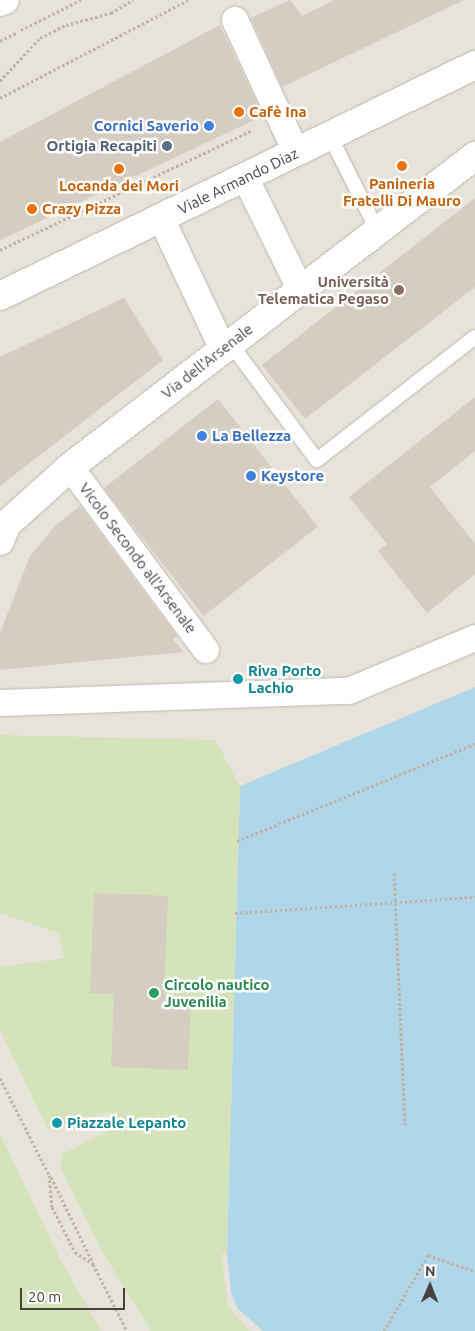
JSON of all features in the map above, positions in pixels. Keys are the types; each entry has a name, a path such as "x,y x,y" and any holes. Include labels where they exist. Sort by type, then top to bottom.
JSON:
{"street":[{"path":"0,2 5,0"},
{"path":"236,20 296,152"},
{"name":"Viale Armando Diaz","path":"0,296 296,152 469,73"},
{"name":"Via dell'Arsenale","path":"0,541 7,524 70,467 475,156"},
{"path":"245,177 300,289"},
{"path":"161,218 227,346"},
{"name":"Vicolo Secondo all'Arsenale","path":"70,467 206,650"},
{"path":"0,703 349,692 475,638"}],"lane":[{"path":"330,136 377,230"},
{"path":"227,346 318,460 475,337"}],"path":[{"path":"0,41 81,0"},
{"path":"0,81 40,38 66,25 111,14 134,0"},
{"path":"0,98 188,0"},
{"path":"0,250 280,117"},
{"path":"237,841 475,744"},
{"path":"394,873 405,1125"},
{"path":"235,913 475,897"},
{"path":"0,1078 127,1331"},
{"path":"49,1174 52,1207 76,1252 93,1264"},
{"path":"384,1331 428,1255 475,1271"}],"shaded area":[{"path":"0,0 475,0 475,687 240,787 227,1254 231,1292 263,1331 0,1331"}],"green space":[{"name":"Circolo nautico Juvenilia","path":"0,735 215,740 240,786 227,1254 221,1254 228,1306 250,1331 151,1331 103,1253 60,1167 63,1154 116,1127 111,1112 48,1129 0,1030 0,967 64,958 58,933 0,913"},
{"path":"0,1134 60,1259 101,1331 0,1331"}],"water":[{"path":"475,687 475,1331 263,1331 237,1308 231,1292 227,1254 240,786"}],"building":[{"path":"290,0 302,16 335,0 464,0 282,87 251,18"},
{"path":"220,25 263,116 0,240 0,142"},
{"path":"475,198 475,287 305,419 262,365"},
{"path":"124,298 163,360 0,486 0,357"},
{"path":"475,397 475,451 430,487 475,544 475,574 427,613 378,551 387,544 349,497"},
{"path":"218,399 318,527 203,616 104,488"},
{"path":"80,506 177,636 173,639 183,652 0,670 0,633 30,556 56,525"},
{"path":"94,893 168,896 164,994 191,996 188,1070 111,1067 114,994 90,993"}],"place":[{"name":"Cafè Ina","path":"239,112"},
{"name":"Cornici Saverio","path":"209,126"},
{"name":"Ortigia Recapiti","path":"167,146"},
{"name":"Panineria Fratelli Di Mauro","path":"402,166"},
{"name":"Locanda dei Mori","path":"119,169"},
{"name":"Crazy Pizza","path":"32,209"},
{"name":"Università Telematica Pegaso","path":"399,290"},
{"name":"La Bellezza","path":"202,436"},
{"name":"Keystore","path":"251,476"},
{"name":"Riva Porto Lachio","path":"238,679"},
{"name":"Circolo nautico Juvenilia","path":"154,993"},
{"name":"Piazzale Lepanto","path":"57,1123"}]}
